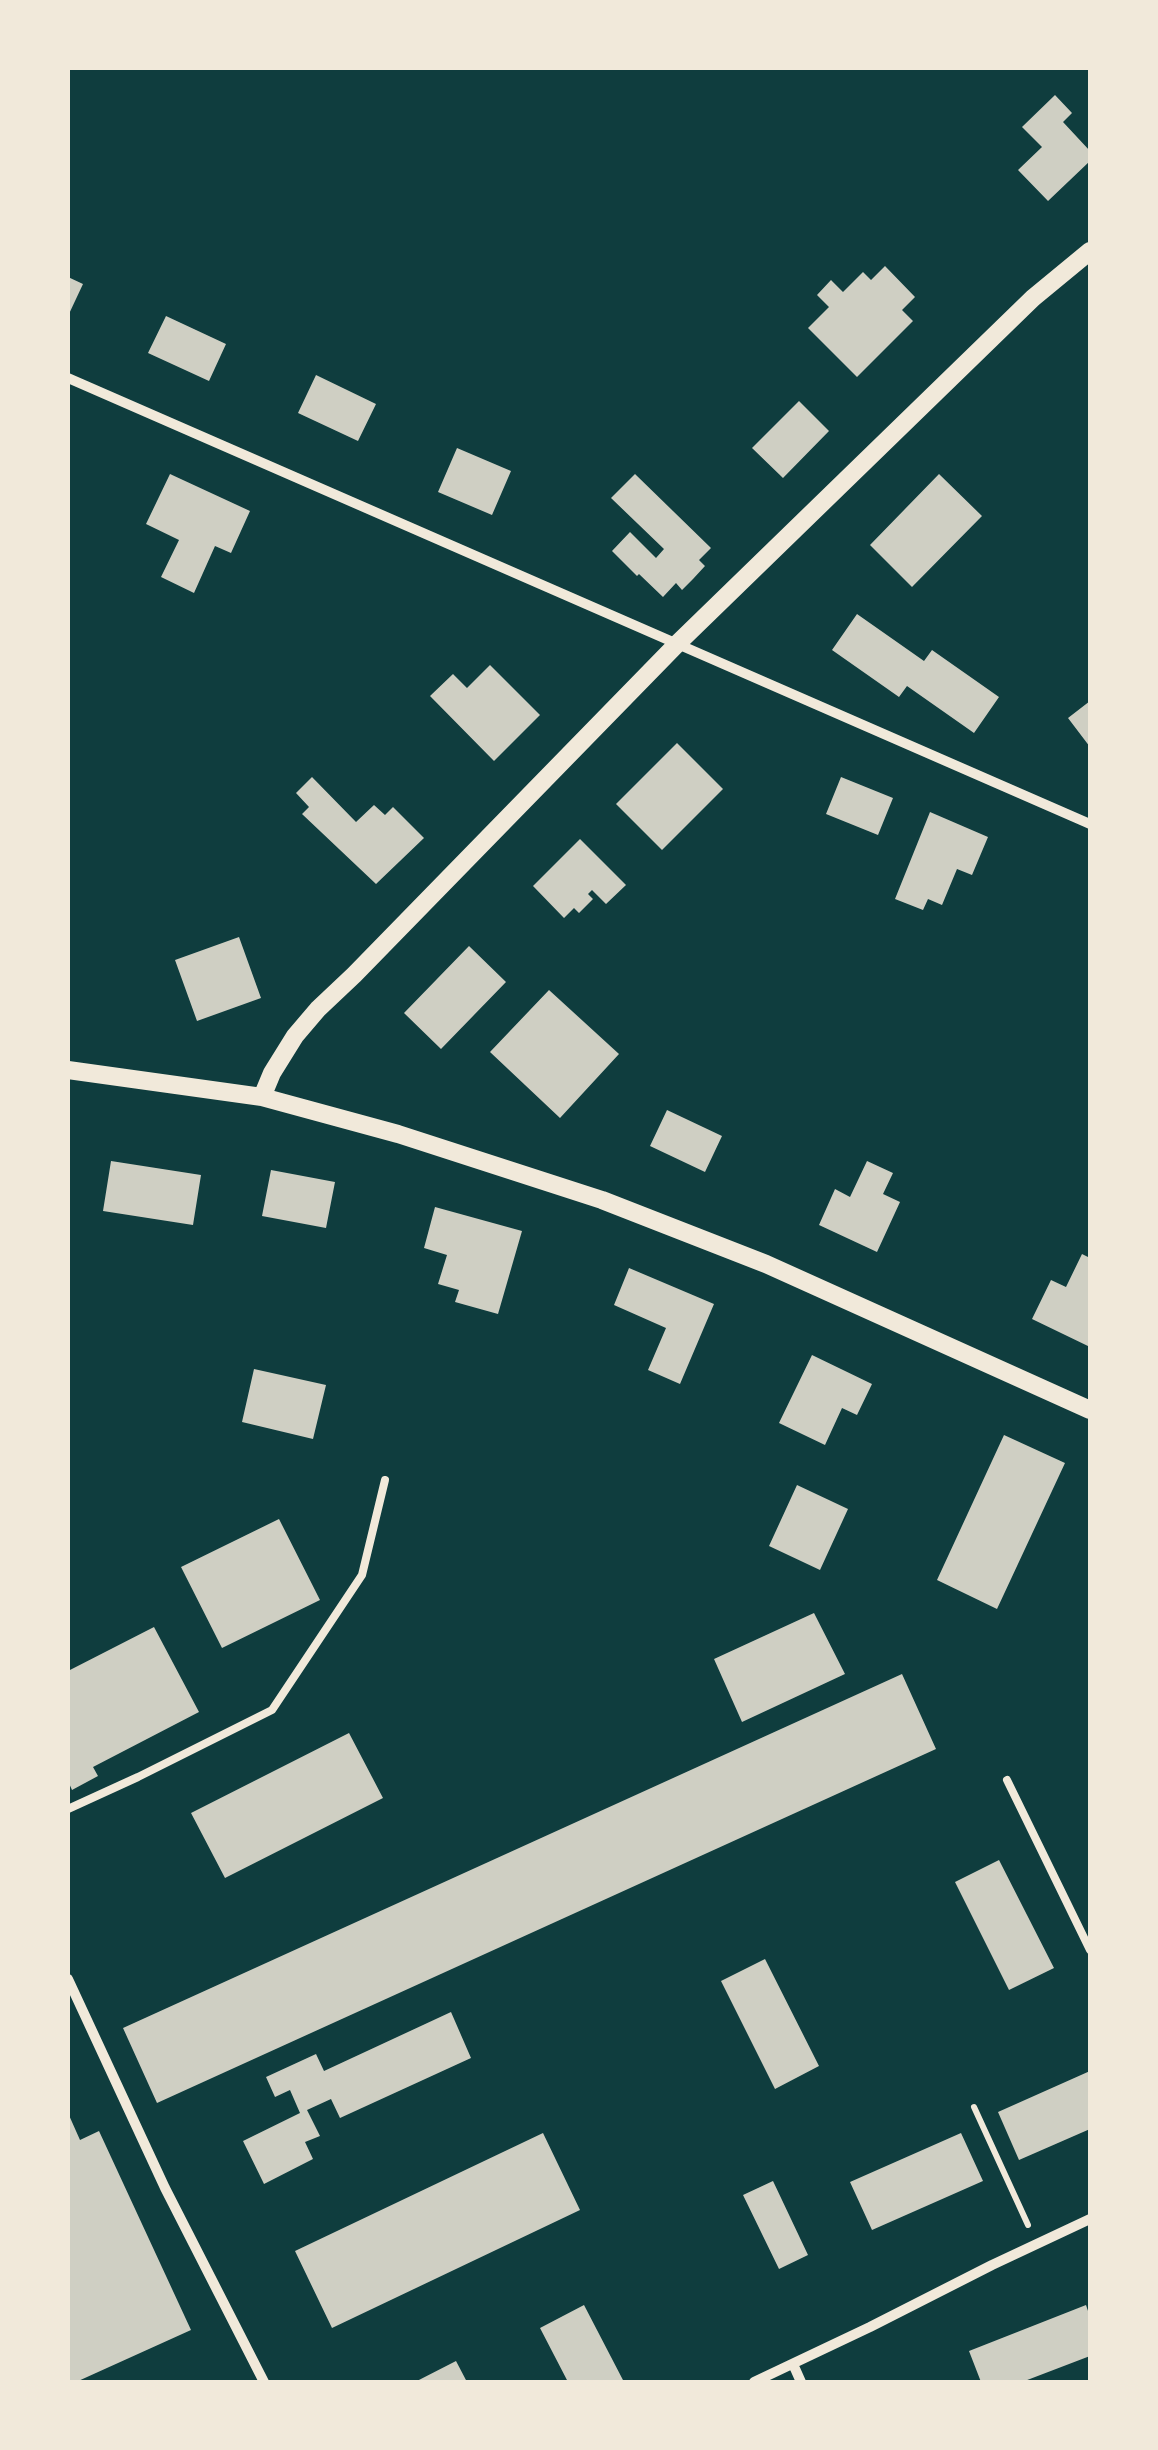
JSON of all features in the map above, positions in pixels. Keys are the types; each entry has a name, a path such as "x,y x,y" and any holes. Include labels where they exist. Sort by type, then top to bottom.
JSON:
{"street":[{"path":"262,1097 295,1036 318,1009 678,642 1032,298 1090,251"},
{"path":"68,378 1090,824"},
{"path":"68,1070 262,1097 398,1134 602,1200 766,1264 1090,1410"},
{"path":"68,1978 166,2188 264,2382"},
{"path":"754,2382 1090,2220"},
{"path":"793,2364 801,2382"}],"lane":[{"path":"68,1808 272,1710 362,1575 385,1480"},
{"path":"1007,1780 1090,1950"}],"path":[{"path":"974,2107 1036,2244"}],"building":[{"path":"1055,95 1072,113 1063,122 1090,151 1090,161 1048,201 1018,170 1042,147 1022,127"},
{"path":"885,266 915,297 902,310 913,321 857,377 808,328 829,307 817,295 831,280 843,292 863,272 871,280"},
{"path":"68,277 83,284 68,316"},
{"path":"166,316 226,344 209,381 148,353"},
{"path":"316,375 376,404 358,441 298,413"},
{"path":"799,401 829,431 783,478 752,448"},
{"path":"457,448 511,471 492,515 438,492"},
{"path":"170,474 250,511 231,553 215,546 194,593 161,577 179,540 146,524"},
{"path":"635,474 711,548 699,560 705,566 693,579 682,590 676,583 663,597 612,551 630,532 656,558 664,549 611,498"},
{"path":"939,474 982,516 912,587 870,545"},
{"path":"857,614 924,661 932,650 999,697 974,733 907,686 899,697 832,650"},
{"path":"490,665 540,715 494,761 430,696 453,674 467,688"},
{"path":"1090,701 1090,747 1068,718"},
{"path":"677,743 723,789 662,850 616,804"},
{"path":"312,777 356,822 374,805 385,815 393,807 424,838 376,884 302,814 309,807 296,793"},
{"path":"841,777 893,798 878,835 826,814"},
{"path":"930,812 988,837 972,875 957,869 942,905 928,899 923,910 895,899"},
{"path":"580,839 626,885 606,904 592,890 588,894 593,899 579,913 574,908 564,918 533,886"},
{"path":"239,937 261,998 197,1021 175,960"},
{"path":"469,946 506,982 441,1049 404,1013"},
{"path":"549,990 619,1054 560,1118 490,1052"},
{"path":"667,1110 722,1136 705,1172 650,1146"},
{"path":"111,1161 201,1175 193,1225 103,1211"},
{"path":"867,1161 893,1173 883,1194 900,1202 877,1252 819,1225 835,1189 850,1197"},
{"path":"271,1170 335,1182 326,1228 262,1216"},
{"path":"435,1207 522,1231 498,1314 455,1302 459,1290 438,1284 447,1255 424,1248"},
{"path":"1082,1254 1090,1258 1090,1347 1032,1319 1051,1280 1066,1287"},
{"path":"629,1268 714,1304 680,1384 648,1370 666,1328 614,1305"},
{"path":"812,1355 872,1384 857,1415 842,1408 825,1445 779,1423"},
{"path":"254,1369 326,1385 313,1439 242,1422"},
{"path":"1004,1435 1065,1463 997,1609 937,1580"},
{"path":"797,1485 848,1509 820,1570 769,1546"},
{"path":"279,1519 320,1600 222,1648 181,1567"},
{"path":"814,1613 845,1674 742,1722 714,1659"},
{"path":"154,1627 199,1712 93,1767 98,1776 72,1790 68,1781 68,1671"},
{"path":"902,1674 936,1749 157,2103 123,2028"},
{"path":"349,1733 383,1798 225,1878 191,1813"},
{"path":"999,1860 1054,1968 1009,1990 955,1882"},
{"path":"765,1959 819,2066 775,2089 721,1981"},
{"path":"451,2012 471,2058 340,2118 331,2099 307,2110 320,2136 305,2142 313,2159 264,2184 243,2141 300,2113 290,2090 275,2097 266,2077 316,2054 324,2071"},
{"path":"1090,2071 1090,2129 1019,2160 998,2112"},
{"path":"68,2113 80,2140 99,2131 191,2330 76,2382 68,2382"},
{"path":"543,2133 580,2210 332,2328 295,2251"},
{"path":"961,2133 983,2181 872,2230 850,2182"},
{"path":"773,2181 808,2255 779,2269 743,2195"},
{"path":"584,2305 624,2382 568,2382 540,2328"},
{"path":"1086,2305 1090,2317 1090,2356 1022,2382 981,2382 969,2351"},
{"path":"456,2361 467,2382 415,2382"}]}
